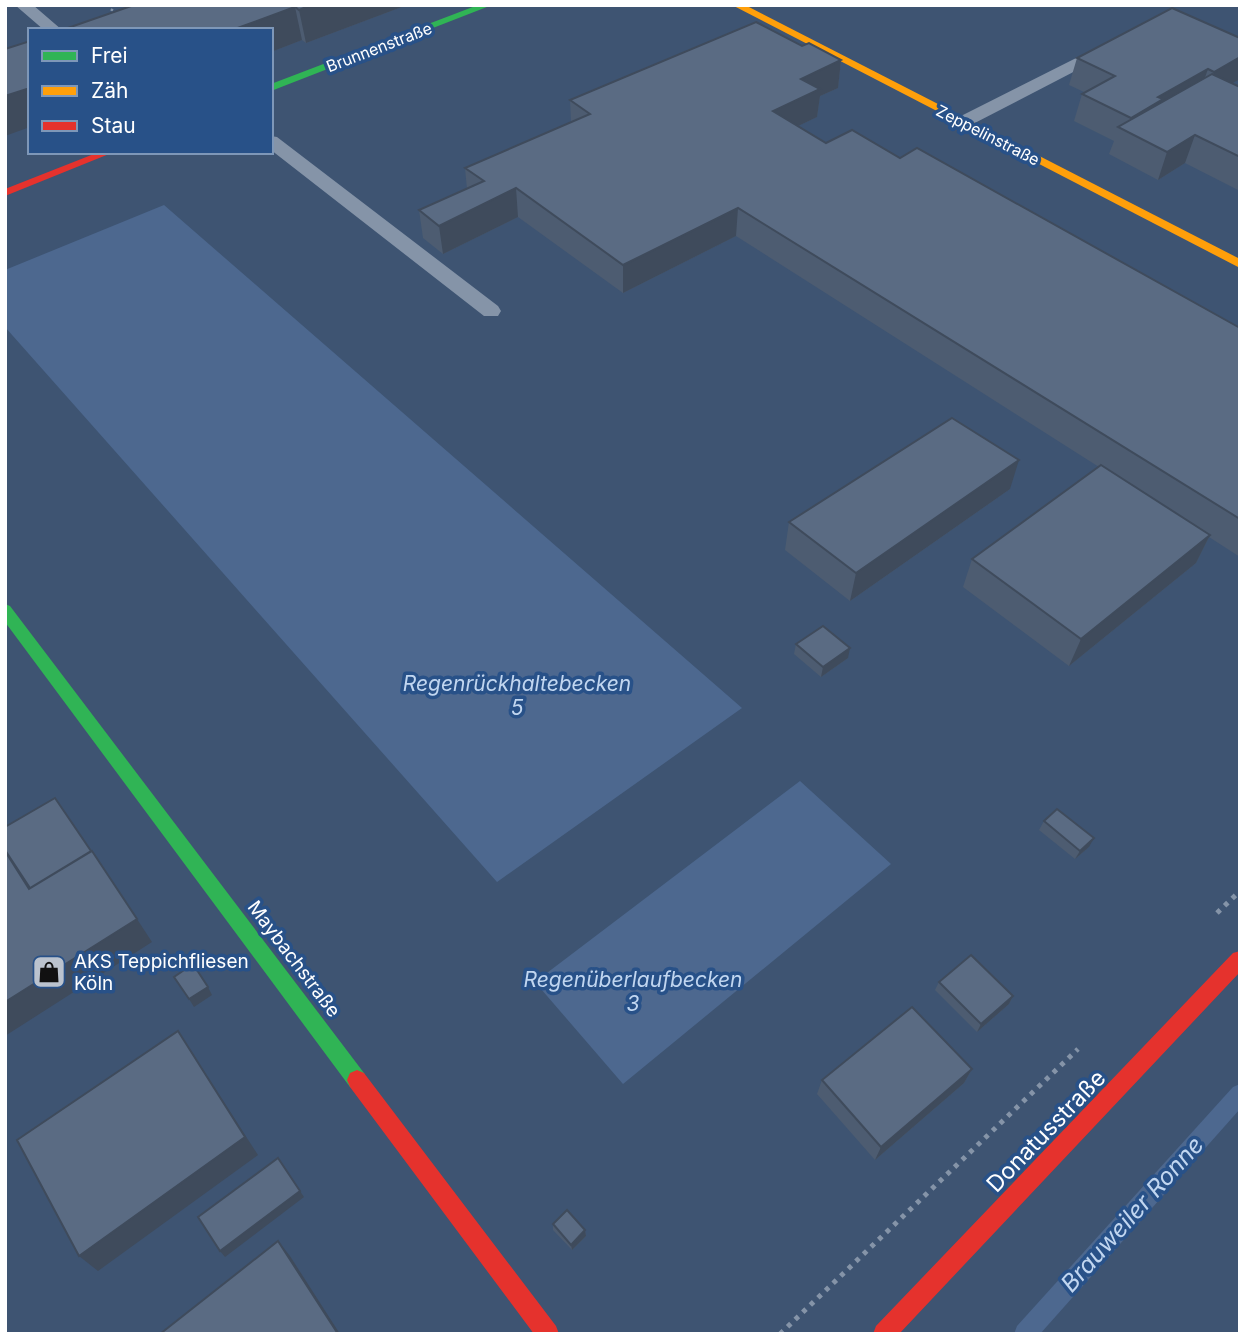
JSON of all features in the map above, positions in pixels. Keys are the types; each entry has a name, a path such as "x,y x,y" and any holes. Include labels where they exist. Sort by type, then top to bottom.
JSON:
{"street":[{"name":"Brunnenstraße","path":"273,87 487,5"},
{"name":"Zeppelinstraße","path":"737,5 1240,264"},
{"path":"5,193 103,154"},
{"name":"Maybachstraße","path":"5,610 548,1334"},
{"name":"Donatusstraße","path":"884,1334 1240,959"}],"lane":[{"path":"23,5 52,28"},
{"path":"963,122 1112,46"},
{"path":"273,143 491,311"}],"path":[{"path":"115,23 107,16 116,5"},
{"path":"1208,922 1240,891"},
{"path":"780,1334 1081,1046"}],"water":[{"name":"Regenrückhaltebecken 5","path":"164,205 742,708 497,882 5,327 5,270"},
{"name":"Regenüberlaufbecken 3","path":"800,781 891,864 623,1084 535,982"}],"building":[{"path":"134,5 311,5 299,10 295,7 237,28 68,28"},
{"path":"1172,8 1240,38 1240,57 1214,72 1208,69 1158,97 1163,99 1131,118 1082,94 1115,76 1077,58"},
{"path":"756,22 802,46 809,43 841,60 801,79 820,89 773,111 826,143 852,130 900,158 917,148 1240,328 1240,519 738,208 623,265 516,188 439,226 419,210 484,181 465,168 590,114 570,100"},
{"path":"28,42 28,89 5,96 5,49"},
{"path":"1212,74 1240,87 1240,157 1195,135 1167,152 1118,127"},
{"path":"952,418 1019,460 856,573 789,522"},
{"path":"1101,465 1210,535 1081,639 972,559"},
{"path":"823,626 850,648 823,667 796,644"},
{"path":"55,798 91,851 30,888 5,850 5,827"},
{"path":"1057,809 1094,838 1080,851 1044,821"},
{"path":"5,851 29,889 92,851 137,919 5,1002"},
{"path":"971,955 1013,996 981,1024 939,982"},
{"path":"193,964 208,987 189,999 174,977"},
{"path":"912,1007 972,1069 881,1147 822,1080"},
{"path":"178,1031 245,1137 79,1256 17,1140"},
{"path":"278,1158 300,1191 220,1251 198,1217"},
{"path":"567,1210 585,1230 571,1245 553,1224"},
{"path":"278,1241 338,1334 160,1334"}],"waterway":[{"name":"Brauweiler Ronne","path":"1025,1334 1240,1094"}],"traffic: fast":[{"path":"273,87 487,5"},
{"path":"5,610 357,1080"}],"traffic: slow":[{"path":"737,5 1240,264"}],"traffic: jam":[{"path":"5,193 104,154"},
{"path":"884,1334 1240,959"},
{"path":"357,1080 548,1334"}],"place":[{"name":"AKS Teppichfliesen Köln","path":"49,972"}]}
